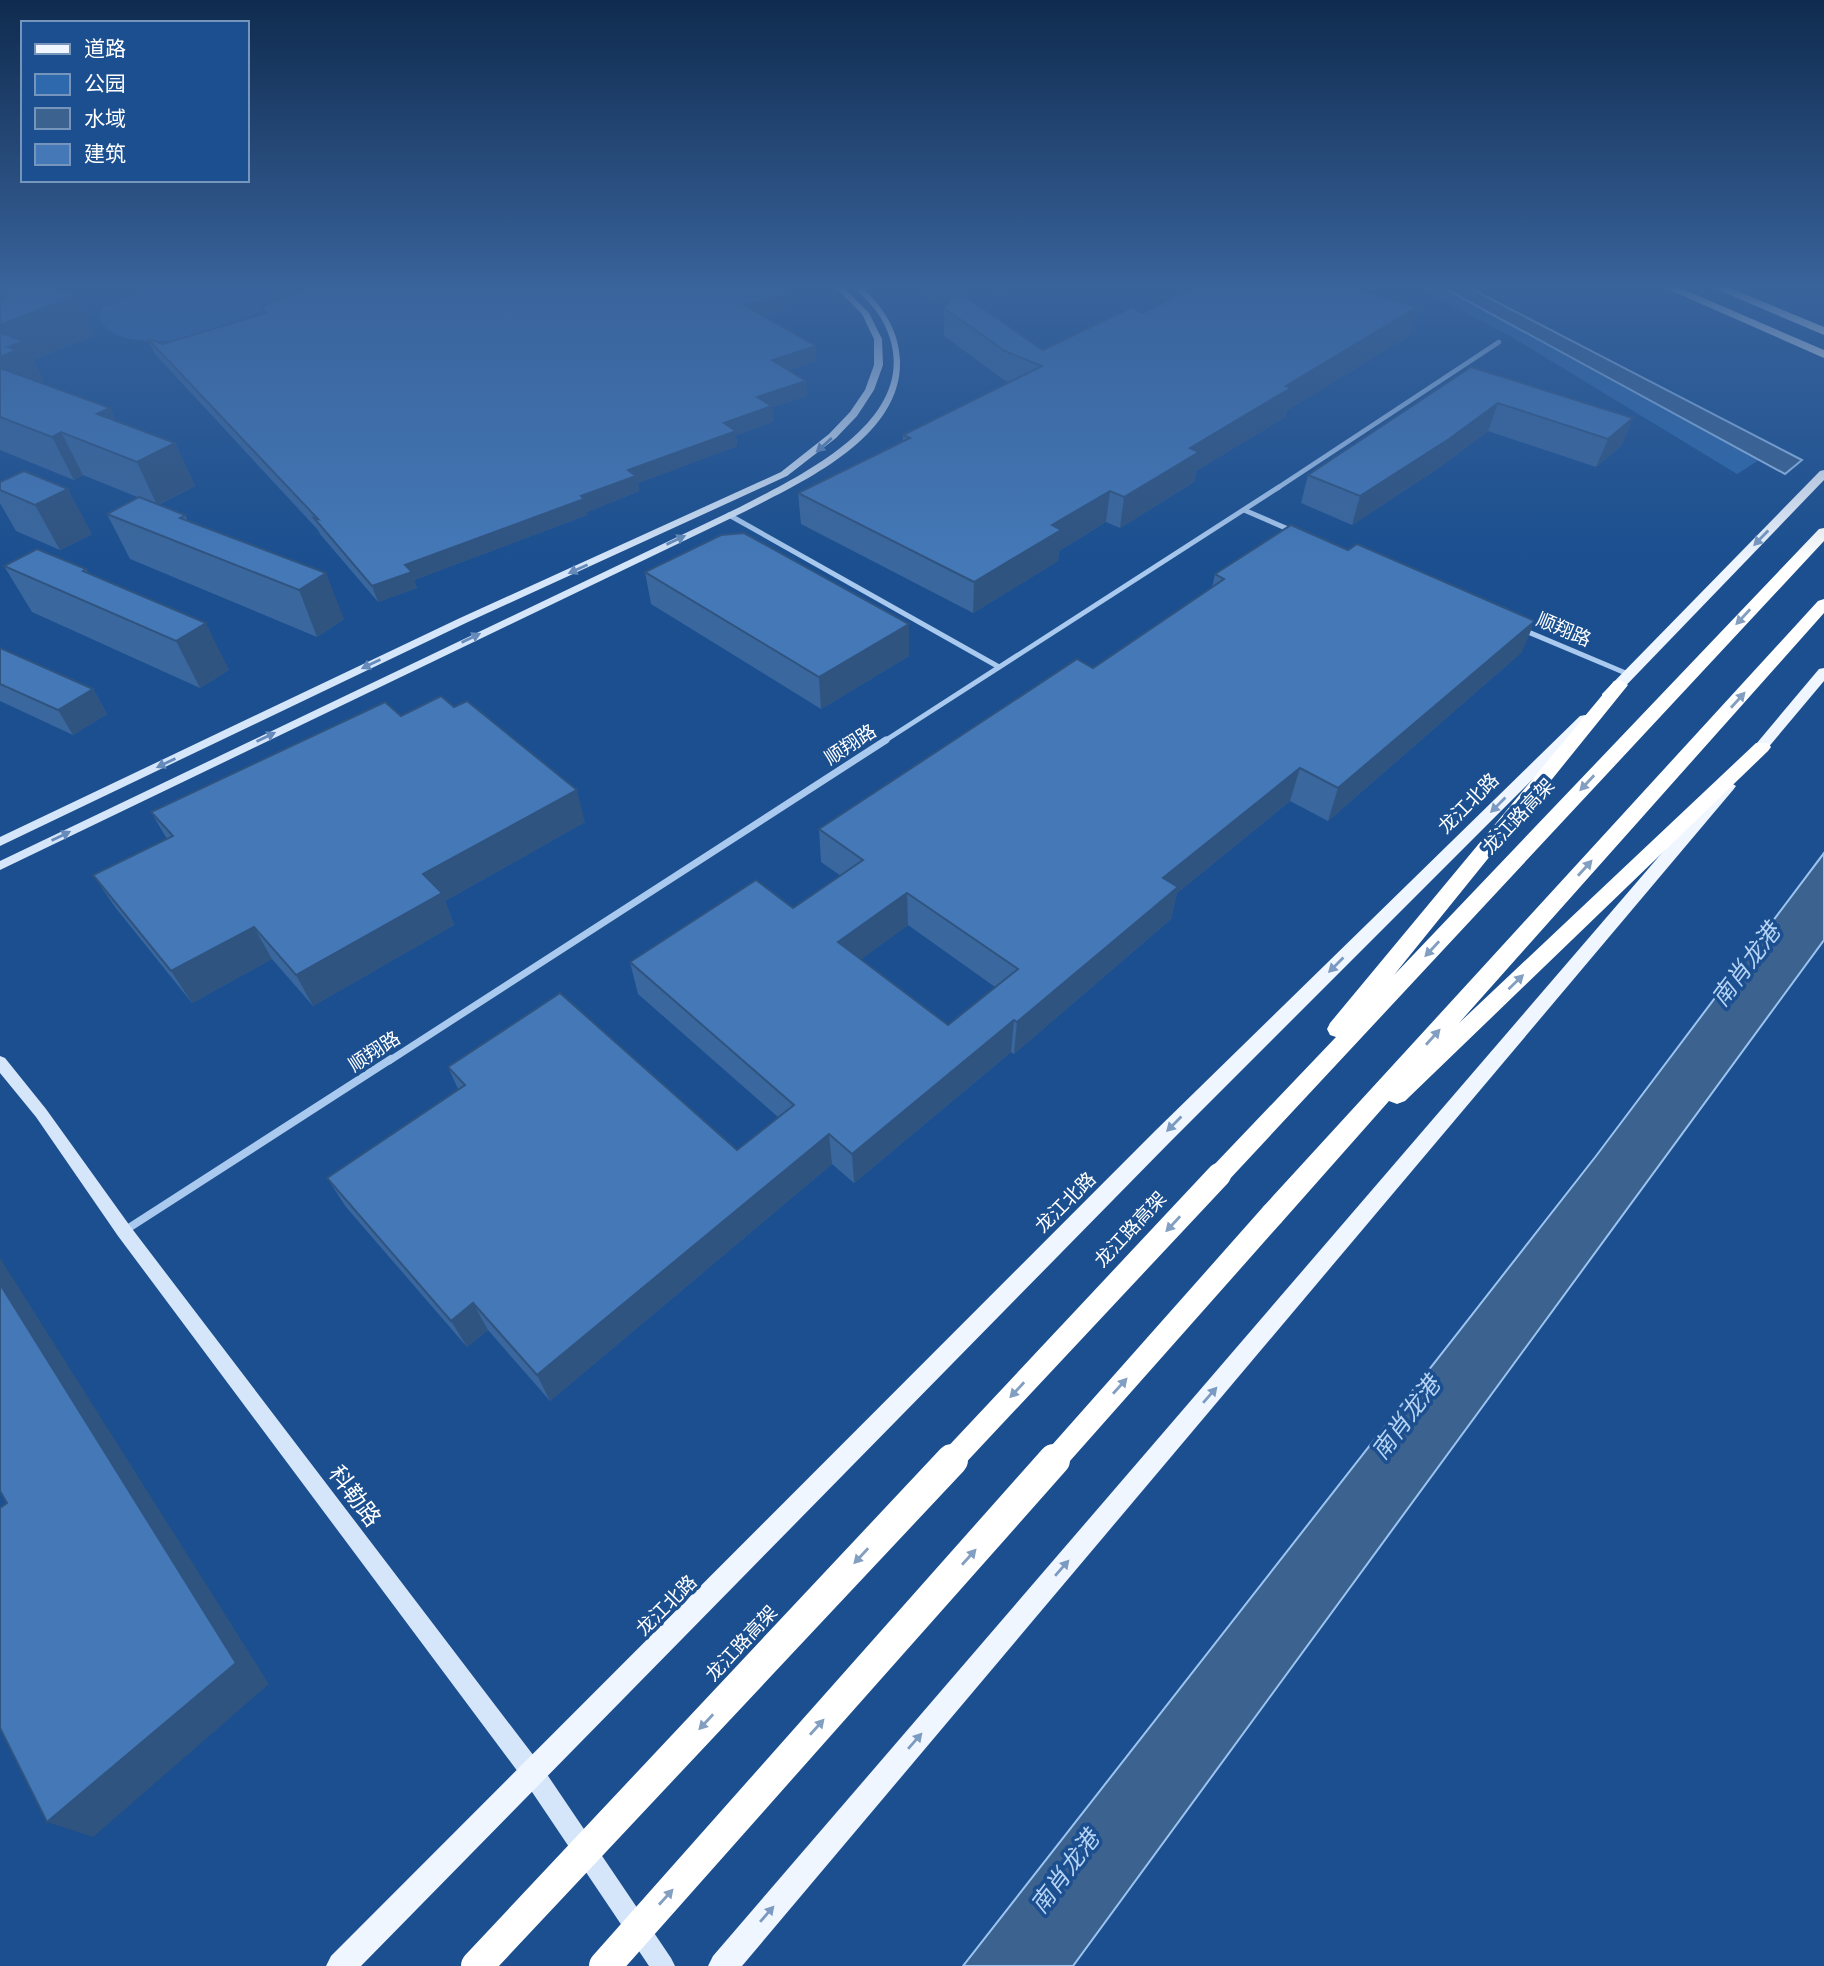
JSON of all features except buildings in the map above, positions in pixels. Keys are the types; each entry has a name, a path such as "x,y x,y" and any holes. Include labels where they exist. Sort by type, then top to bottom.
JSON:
{"highway":[{"name":"龙江路高架","path":"477,1966 1824,532"},
{"path":"605,1966 1272,1215 1824,604"},
{"path":"1219,1175 1624,680"},
{"path":"1272,1215 1762,747"}],"main road":[{"name":"龙江北路","path":"341,1966 1152,1147 1624,680 1824,473"},
{"path":"723,1966 1824,672"}],"street":[{"path":"0,842 464,620 784,474 819,449 843,427 876,379"},
{"path":"0,866 801,478 840,453 866,431 886,407 899,379"},
{"name":"顺翔路","path":"124,1231 1244,510 1443,379"},
{"path":"1244,510 1308,538"},
{"path":"729,515 999,667"},
{"name":"顺翔路","path":"1513,625 1624,680"},
{"name":"科勒路","path":"0,1062 41,1113 124,1231 532,1772 663,1966"}],"green space":[{"path":"1580,379 1610,379 1759,460 1737,474"}],"water":[{"path":"1610,379 1645,379 1802,460 1785,474"},
{"name":"南肖龙港","path":"1824,853 1824,940 1073,1966 963,1966 1596,1156"}]}
